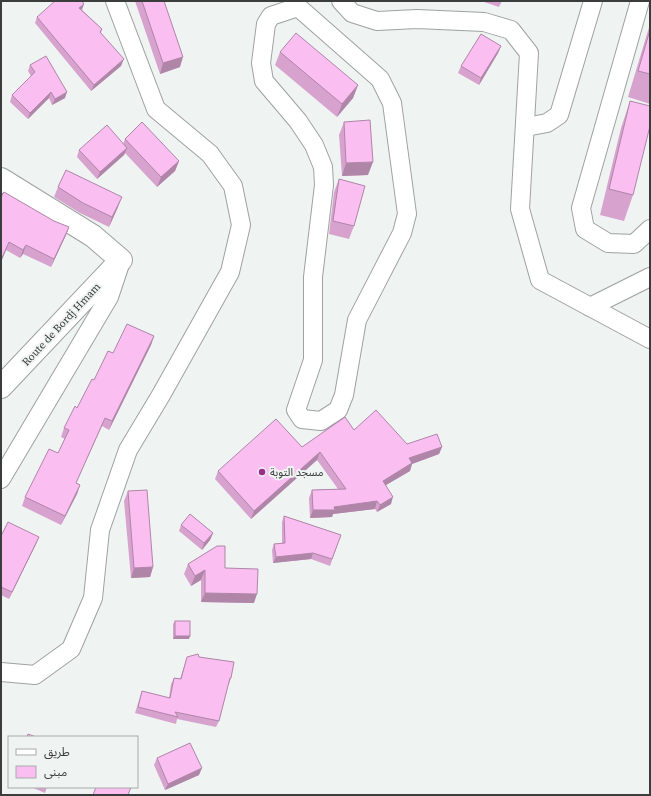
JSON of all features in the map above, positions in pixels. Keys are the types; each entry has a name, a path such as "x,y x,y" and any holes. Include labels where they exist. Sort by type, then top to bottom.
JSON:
{"main road":[{"path":"1,179 93,236 121,260"},
{"name":"Route de Bordj Hmam","path":"1,387 121,260"}],"street":[{"path":"1,672 35,675 70,649 93,598 100,530 128,450 162,395 230,272 241,225 233,186 210,154 156,109 115,1"},
{"path":"341,1 352,13 377,21 417,19 484,22 511,30 529,53 526,127 520,209 540,280 650,338"},
{"path":"526,127 547,123 560,115 593,1"},
{"path":"640,1 581,208 585,229 608,243 634,244 650,229"},
{"path":"299,4 380,79 392,103 407,214 402,234 357,320 344,395 338,410 321,421 302,419 296,410 313,360 313,277 324,186 323,167 314,145 298,121 264,81 261,63 266,24 271,16 299,4"},
{"path":"1,479 109,298 121,260"},
{"path":"590,307 650,277"}],"building":[{"path":"55,1 82,1 84,4 79,8 102,29 100,32 124,59 94,85 37,17"},
{"path":"142,1 164,1 183,57 163,63"},
{"path":"650,30 650,74 638,71"},
{"path":"296,33 358,85 342,104 280,52"},
{"path":"481,34 501,46 481,78 461,66"},
{"path":"46,56 67,92 55,99 51,92 30,113 12,95 35,72 30,65"},
{"path":"630,101 650,106 650,126 633,195 609,189"},
{"path":"370,120 373,162 346,163 344,122"},
{"path":"142,122 179,161 161,177 125,139"},
{"path":"107,125 127,148 100,172 79,150"},
{"path":"66,170 122,197 112,217 83,203 58,187"},
{"path":"339,179 365,186 354,226 333,221"},
{"path":"4,192 54,221 69,227 54,259 26,245 23,250 9,242 1,260 1,197"},
{"path":"127,324 154,336 112,421 105,418 76,483 80,485 65,516 25,497 49,449 58,453 69,430 64,428 75,406 77,408 92,379 94,380 108,351 113,353"},
{"path":"376,410 407,444 437,434 442,447 409,458 412,463 383,481 393,497 380,505 377,501 334,507 335,510 313,510 312,490 346,489 320,452 254,511 218,471 276,419 302,447 345,417 354,430"},
{"path":"147,490 153,567 134,568 128,491"},
{"path":"190,514 213,533 204,543 181,525"},
{"path":"284,516 341,535 332,559 313,553 276,557 274,544 285,543"},
{"path":"8,522 39,537 12,592 1,587 1,536"},
{"path":"217,546 225,546 225,568 258,569 257,594 205,593 205,570 195,576 188,564"},
{"path":"175,621 190,621 190,636 175,636"},
{"path":"198,654 199,657 234,662 219,721 175,712 178,717 138,707 142,691 170,698 174,678 181,679 187,657"},
{"path":"190,743 202,768 168,784 157,758"},
{"path":"96,788 131,788 128,795 93,795"}],"place":[{"name":"مسجد التوبة","path":"262,472"}]}
